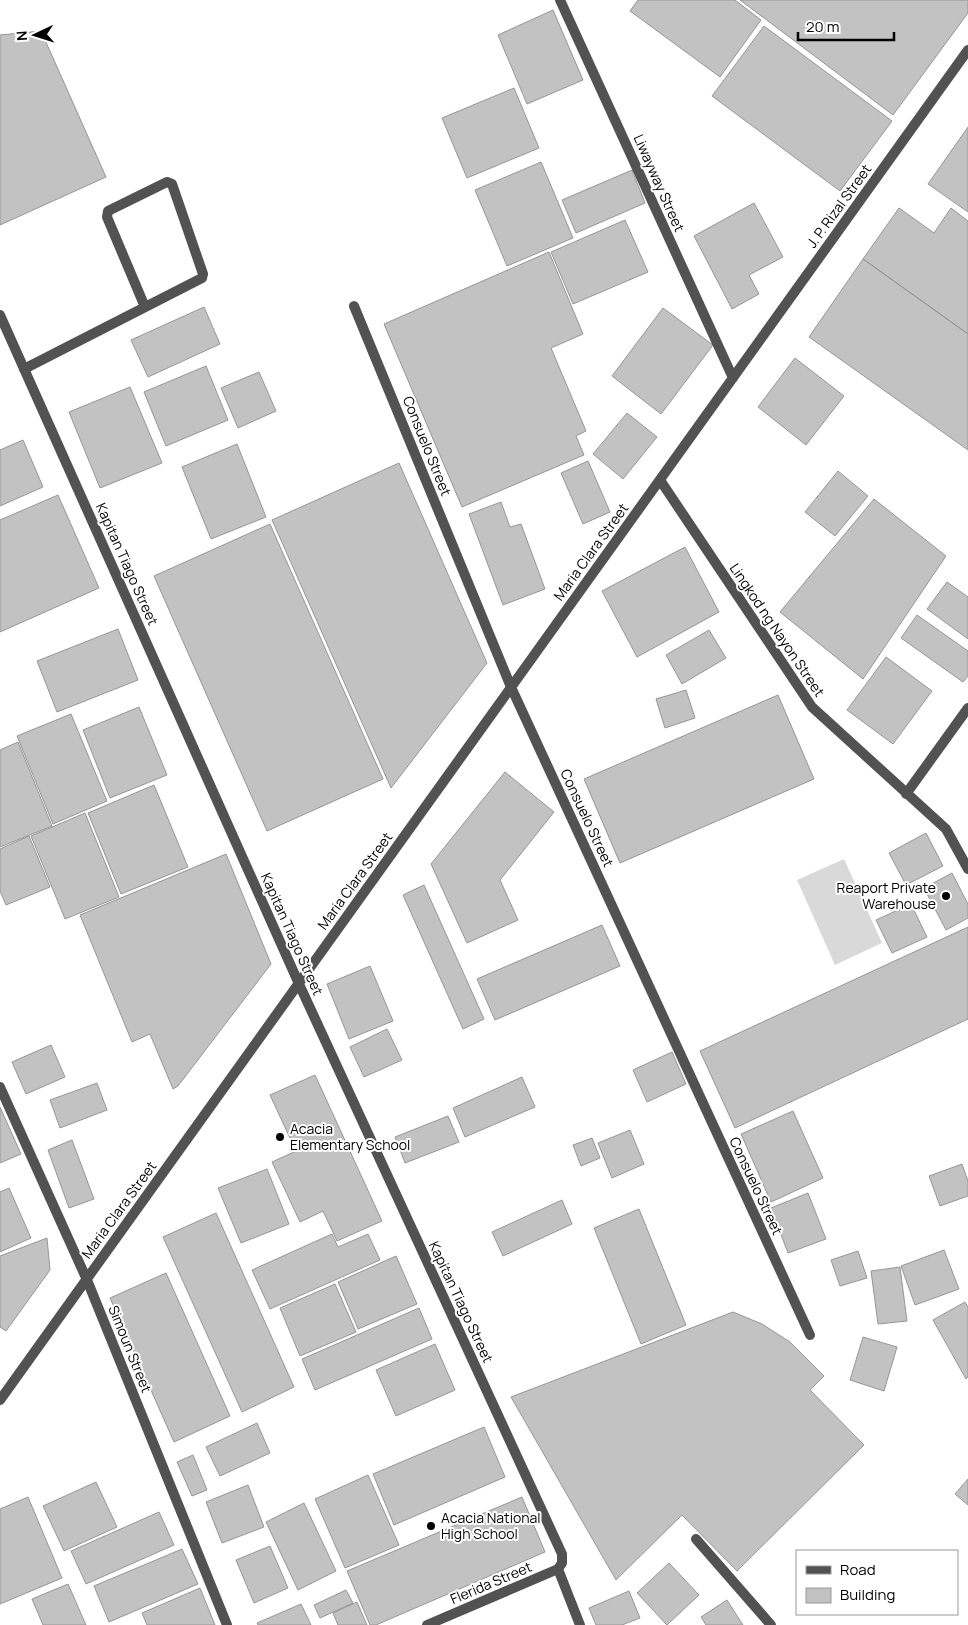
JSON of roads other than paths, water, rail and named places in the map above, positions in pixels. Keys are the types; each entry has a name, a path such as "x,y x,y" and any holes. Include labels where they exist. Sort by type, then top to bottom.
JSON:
{"street":[{"name":"Liwayway Street","path":"560,0 733,378"},
{"name":"J. P. Rizal Street","path":"733,378 968,50"},
{"path":"24,369 202,278 203,274 172,184 167,182 108,211 107,217 145,307"},
{"name":"Consuelo Street","path":"354,306 511,687 810,1335"},
{"name":"Kapitan Tiago Street","path":"0,315 299,984 562,1554 560,1566 580,1625"},
{"name":"Maria Clara Street","path":"0,1400 733,378"},
{"name":"Lingkod ng Nayon Street","path":"660,480 812,707 946,829 968,869"},
{"path":"906,794 968,708"},
{"name":"Simoun Street","path":"0,1087 86,1280 227,1625"},
{"path":"696,1539 770,1625"},
{"name":"Flerida Street","path":"427,1625 560,1566"}],"place":[{"name":"Reaport Private Warehouse","path":"946,896"},
{"name":"Acacia Elementary School","path":"280,1137"},
{"name":"Acacia National High School","path":"431,1526"}]}
